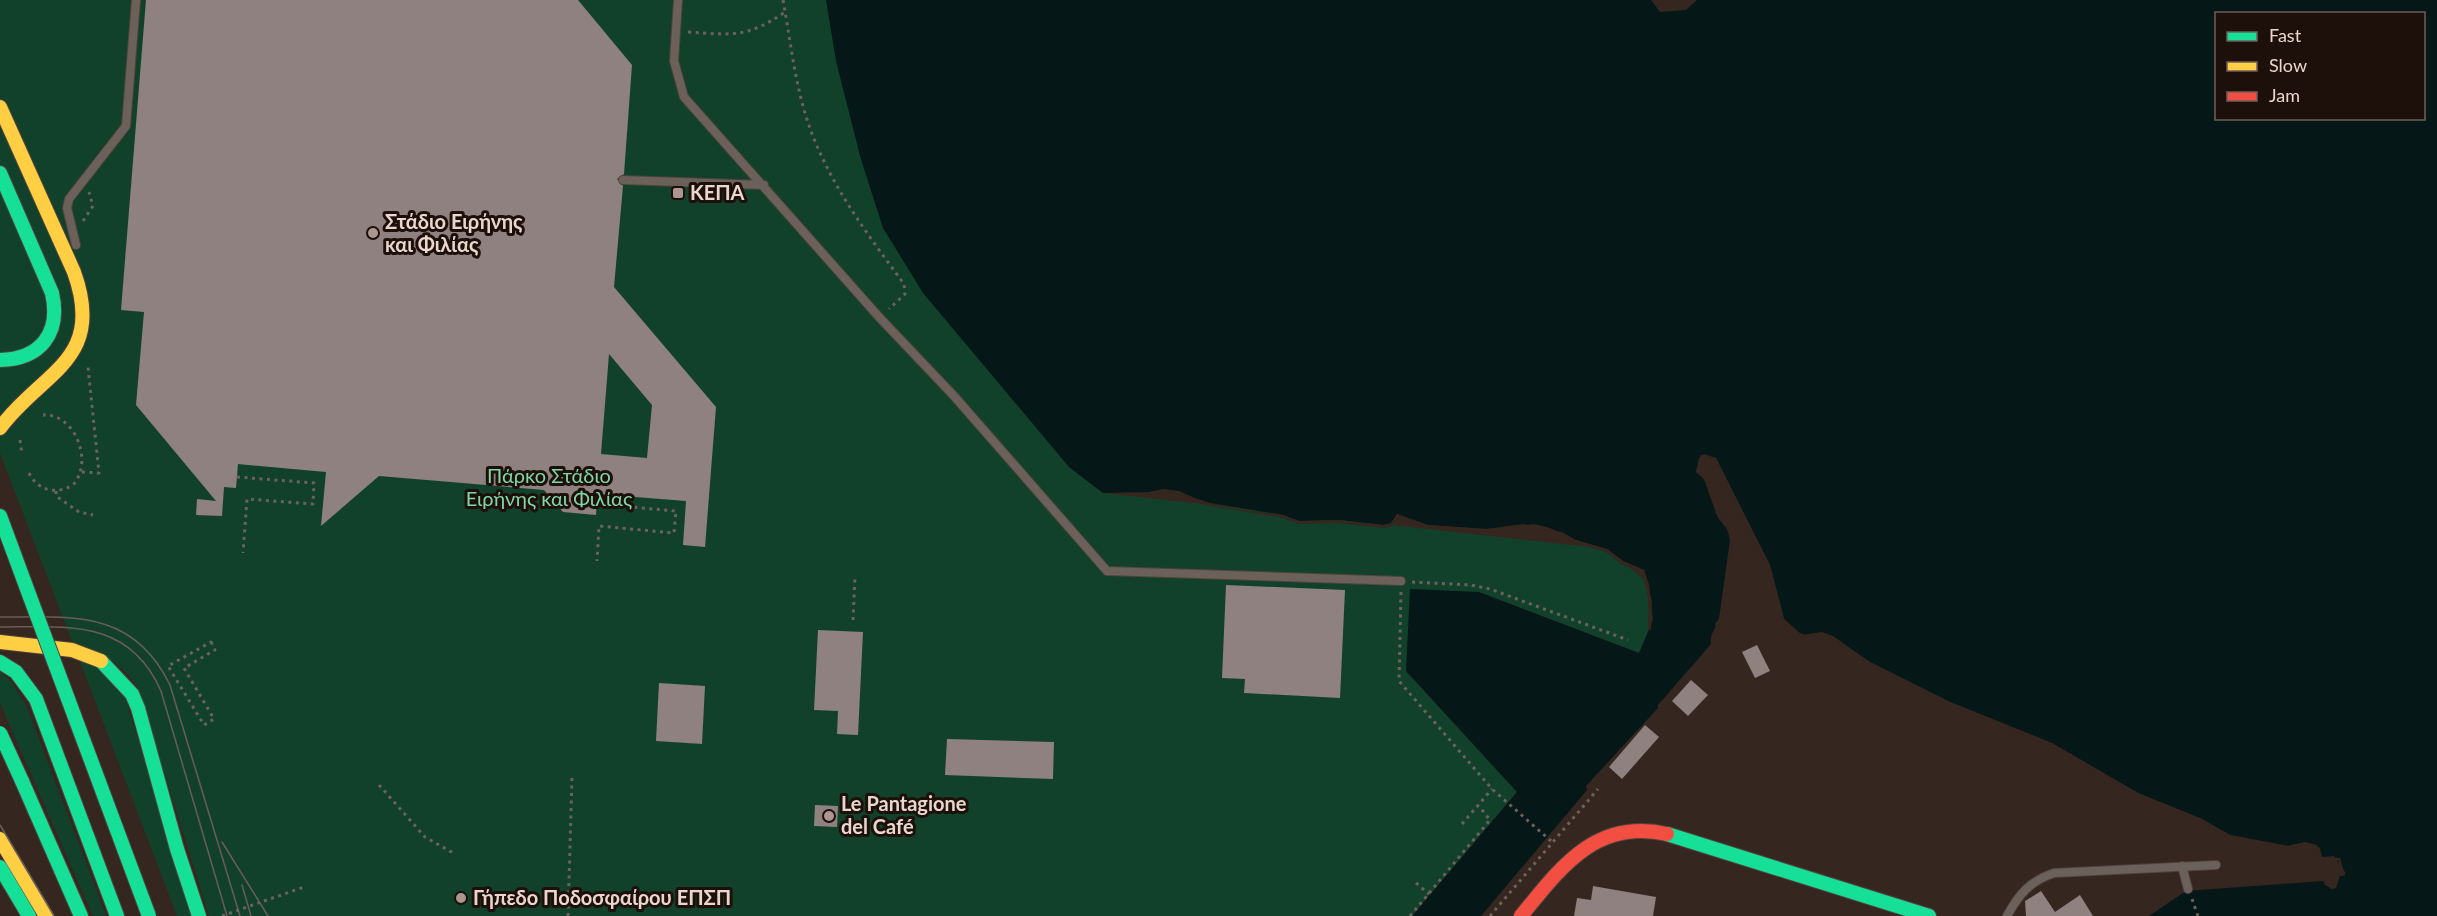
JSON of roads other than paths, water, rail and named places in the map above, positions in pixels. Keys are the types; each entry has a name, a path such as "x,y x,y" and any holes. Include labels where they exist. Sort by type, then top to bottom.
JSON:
{"main road":[{"path":"0,107 64,251 82,300 80,336 69,359 57,373 9,415 0,428"},
{"path":"0,173 52,292 56,312 52,332 40,348 22,358 0,360"},
{"path":"0,516 149,916"},
{"path":"0,642 72,650 101,661 132,694 199,916"},
{"path":"0,662 16,672 36,699 117,916"},
{"path":"0,733 81,916"},
{"path":"1521,916 1570,857 1589,843 1616,833 1642,831 1664,833 1929,916"},
{"path":"0,839 46,916"},
{"path":"0,867 29,916"}],"lane":[{"path":"82,300 78,255 67,208 69,199 126,126 136,0"},
{"path":"678,0 674,61 679,86 684,97 879,317 954,396 1107,571 1401,581"},
{"path":"623,180 764,185"},
{"path":"2007,916 2023,890 2032,882 2054,873 2216,865"},
{"path":"2182,866 2188,889"}],"tram line":[{"path":"0,617 76,618 98,622 119,630 138,642 155,660 170,685 240,916"},
{"path":"0,627 72,628 94,632 114,639 132,650 148,667 161,691 227,916"},
{"path":"0,825 54,916"},
{"path":"222,842 268,916"},
{"path":"242,885 251,916"}],"place":[{"name":"ΚΕΠΑ","path":"678,193"},
{"name":"Στάδιο Ειρήνης και Φιλίας","path":"373,233"},
{"name":"Le Pantagione del Café","path":"829,816"},
{"name":"Γήπεδο Ποδοσφαίρου ΕΠΣΠ","path":"461,898"}],"park label":[{"name":"Πάρκο Στάδιο Ειρήνης και Φιλίας","path":"549,488"}]}
